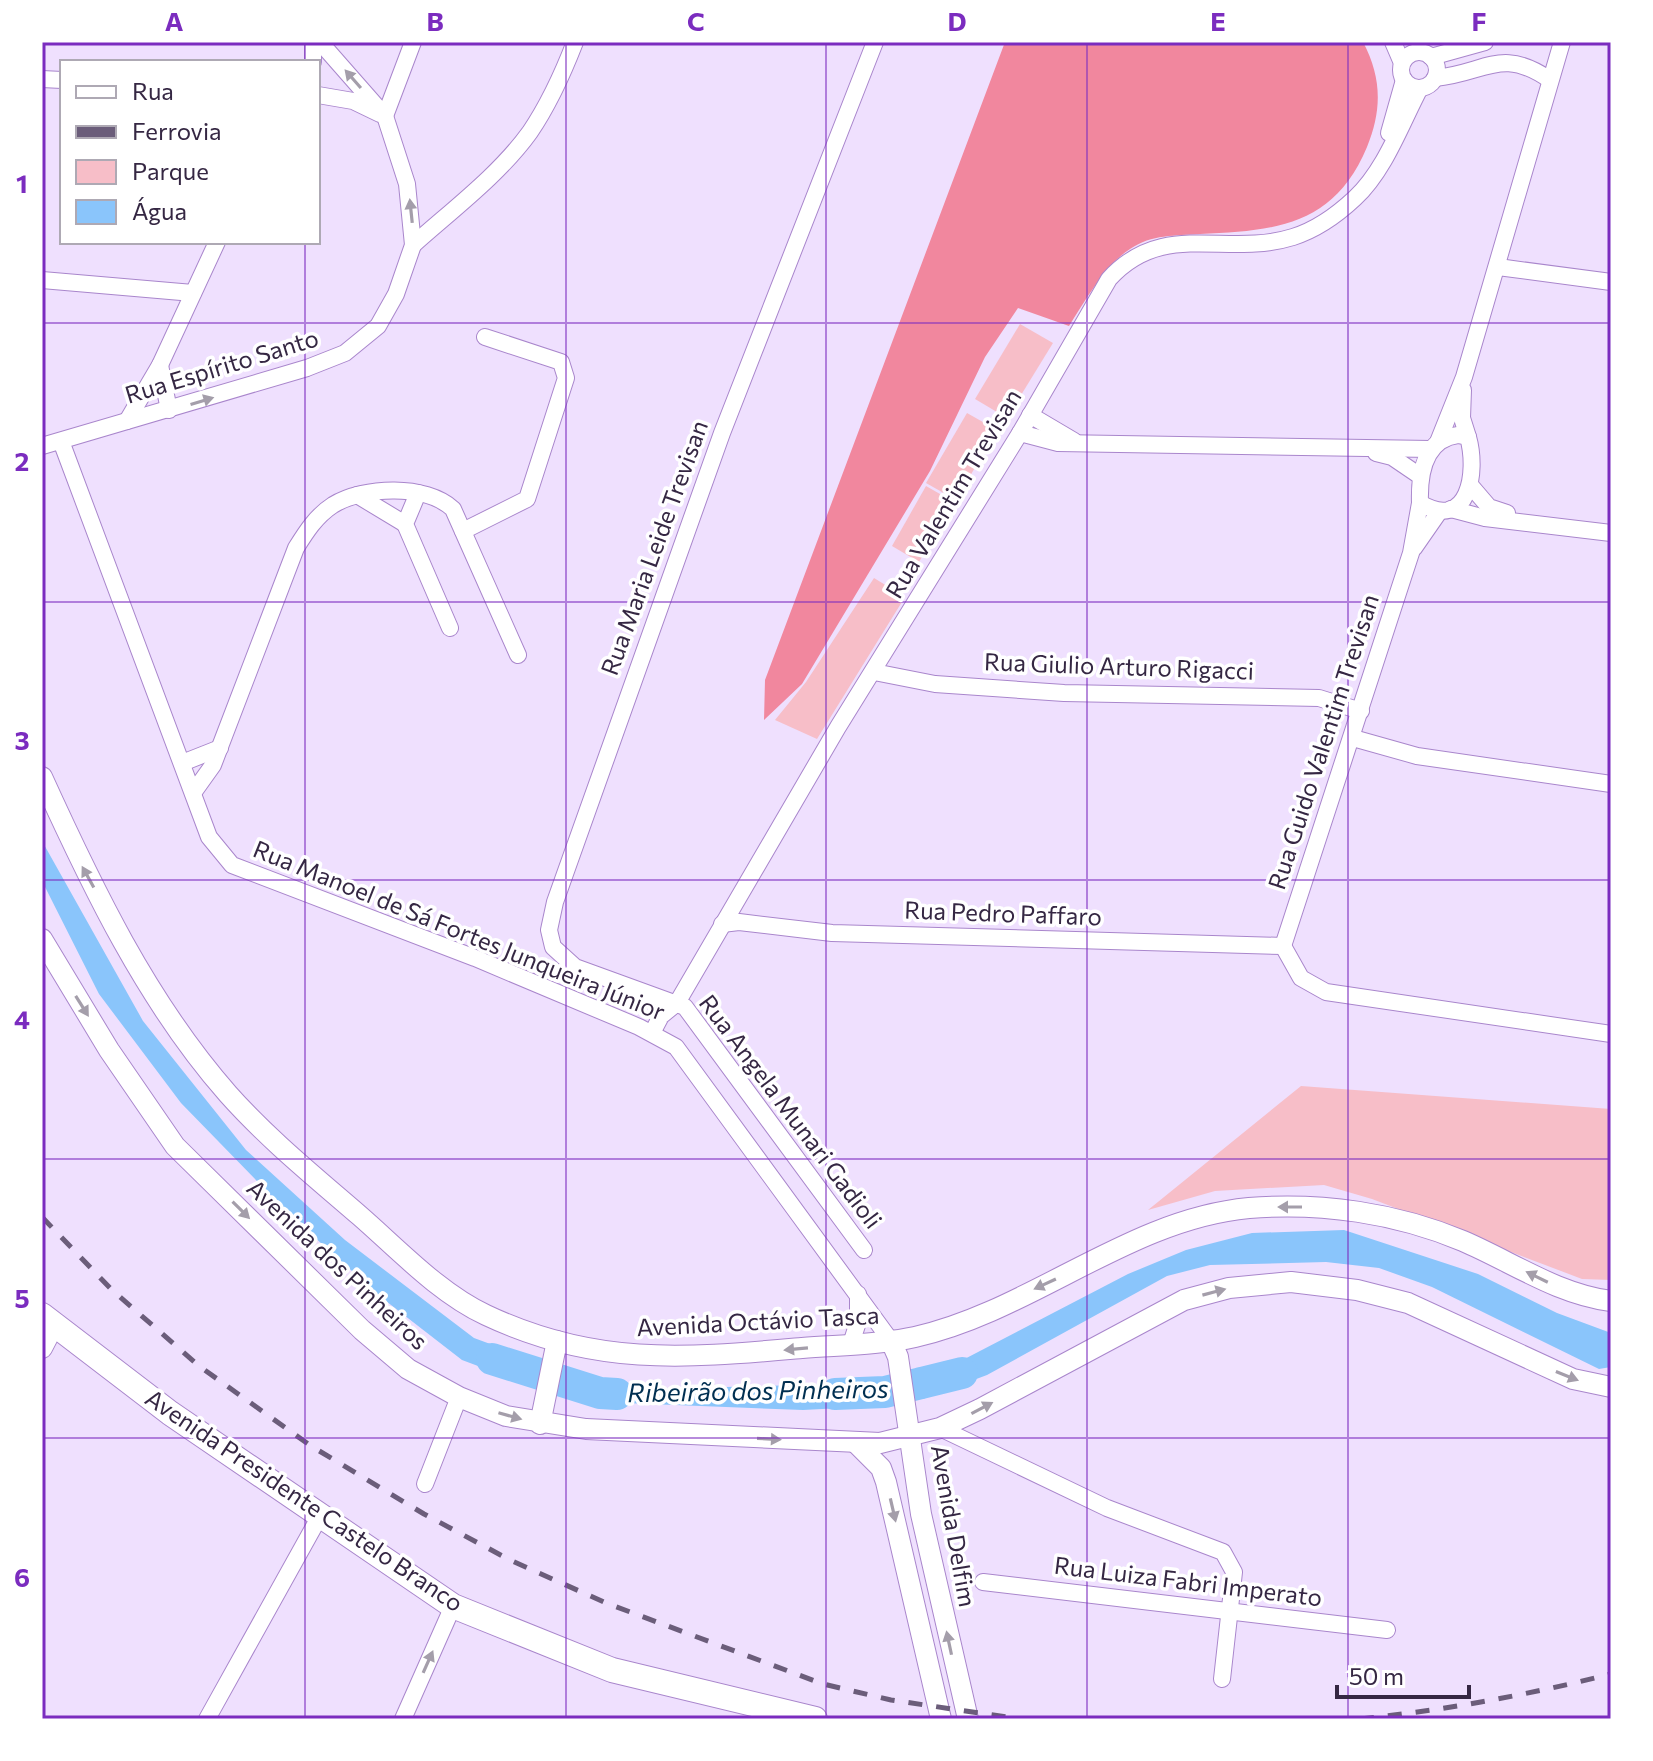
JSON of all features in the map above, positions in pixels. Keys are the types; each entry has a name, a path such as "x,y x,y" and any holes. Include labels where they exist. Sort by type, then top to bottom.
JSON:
{"main road":[{"name":"Avenida Presidente Castelo Branco","path":"48,1320 170,1413 453,1606 612,1670 815,1719"}],"street":[{"name":"Rua Espírito Santo","path":"42,446 307,368 345,353 378,326 396,294 413,245 407,184 385,116 320,42"},
{"path":"320,95 353,101 385,116 413,42"},
{"path":"413,245 499,167 529,132 559,82 575,42"},
{"name":"Rua Maria Leide Trevisan","path":"677,1003 575,967 553,947 549,930 621,713 722,433 875,42"},
{"path":"1393,42 1403,72 1420,88 1435,78 1507,61 1520,62 1550,80"},
{"path":"1403,72 1407,56 1420,50 1485,42"},
{"path":"1363,450 1392,457 1420,476 1464,377 1562,42"},
{"path":"1420,50 1437,71 1435,78"},
{"name":"Rua Valentim Trevisan","path":"1381,162 1403,72"},
{"name":"Rua Valentim Trevisan","path":"652,1033 661,1016 677,1003 1020,433 1109,279 1125,261 1149,249 1182,243 1259,243 1293,237 1331,218 1357,196 1381,162 1420,88"},
{"path":"127,421 160,365 216,244"},
{"path":"1498,267 1611,282"},
{"path":"42,280 193,293"},
{"path":"463,531 527,499 566,378 561,362 485,337"},
{"path":"160,365 169,410"},
{"path":"1464,377 1462,418 1474,468 1471,486 1489,507 1532,521"},
{"path":"1030,415 1074,441"},
{"path":"1020,433 1058,443 1363,450 1434,446 1447,437 1468,437"},
{"name":"Rua Manoel de Sá Fortes Junqueira Júnior","path":"61,441 209,837 232,865 475,958 652,1033 687,1058 858,1294 894,1349"},
{"name":"Rua Guido Valentim Trevisan","path":"1283,946 1411,553 1420,503 1420,476"},
{"name":"Rua Guido Valentim Trevisan","path":"1411,553 1445,511 1471,486"},
{"path":"405,524 418,493"},
{"path":"193,793 213,765 296,548 311,524 332,506 356,495 418,493 444,502 453,509 518,655"},
{"path":"356,495 405,524 450,628"},
{"path":"1420,503 1485,518 1532,521 1611,533"},
{"name":"Rua Giulio Arturo Rigacci","path":"874,672 935,684 1064,693 1319,698 1361,711"},
{"path":"1353,738 1417,756 1611,784"},
{"path":"182,763 220,748"},
{"name":"Avenida Octávio Tasca","path":"42,777 84,869 155,995 191,1048 229,1095 382,1235 467,1305 494,1319 557,1341 647,1358 851,1344 894,1349 1188,1221 1248,1208 1316,1207 1400,1221 1465,1242 1579,1295 1611,1301"},
{"name":"Rua Pedro Paffaro","path":"722,924 739,922 832,933 1283,946"},
{"name":"Avenida dos Pinheiros","path":"42,939 109,1050 175,1146 362,1330 408,1369 459,1397 506,1416 857,1444 910,1437 940,1428 1184,1300 1229,1288 1291,1282 1357,1290 1408,1303 1573,1379 1611,1387"},
{"path":"1283,946 1301,978 1326,992 1611,1034"},
{"name":"Rua Angela Munari Gadioli","path":"677,1003 701,1026 864,1250"},
{"path":"851,1344 858,1322 858,1294"},
{"path":"42,1348 48,1320"},
{"path":"541,1418 557,1341"},
{"name":"Avenida Delfim","path":"894,1349 921,1514 968,1719"},
{"path":"425,1484 459,1397"},
{"path":"940,1428 1107,1508 1223,1552 1234,1572 1232,1612 1222,1679"},
{"path":"857,1444 881,1468 886,1482 941,1719"},
{"path":"207,1719 321,1514"},
{"name":"Rua Luiza Fabri Imperato","path":"983,1582 1387,1630"},
{"path":"403,1719 453,1606"}],"green space":[{"path":"1020,324 1053,343 1007,418 975,399"},
{"path":"967,413 997,430 956,500 926,483"},
{"path":"926,486 954,502 919,562 892,546"},
{"path":"874,578 905,597 817,739 775,720 806,682"},
{"path":"1301,1086 1611,1109 1611,1280 1582,1279 1372,1199 1324,1185 1215,1191 1148,1210"}],"shaded area":[{"path":"1005,42 1363,42 1377,81 1375,120 1367,147 1338,194 1299,219 1253,230 1164,237 1138,244 1104,274 1069,326 1018,308 985,357 930,471 802,684 764,720 765,680"}],"water":[{"path":"42,841 143,1021 246,1150 345,1240 474,1338 537,1361 529,1385 462,1360 382,1298 292,1217 181,1103 99,994 42,881"},
{"path":"1344,1230 1478,1274 1557,1313 1611,1333 1611,1367 1599,1369 1432,1287 1379,1268 1326,1262 1210,1265 1167,1276 987,1375 923,1399 915,1368 953,1365 1128,1274 1186,1250 1252,1233"},
{"path":"578,1378 649,1389 879,1383 880,1406 803,1410 574,1401"}],"waterway":[{"name":"Ribeirão dos Pinheiros","path":"492,1359 600,1393 617,1394"},
{"name":"Ribeirão dos Pinheiros","path":"835,1394 885,1392 962,1373"}],"railway":[{"path":"42,1217 111,1289 199,1366 311,1446 424,1514 510,1560 606,1603 823,1684 891,1700 1020,1719"},
{"path":"1360,1719 1486,1701 1611,1674"}]}
